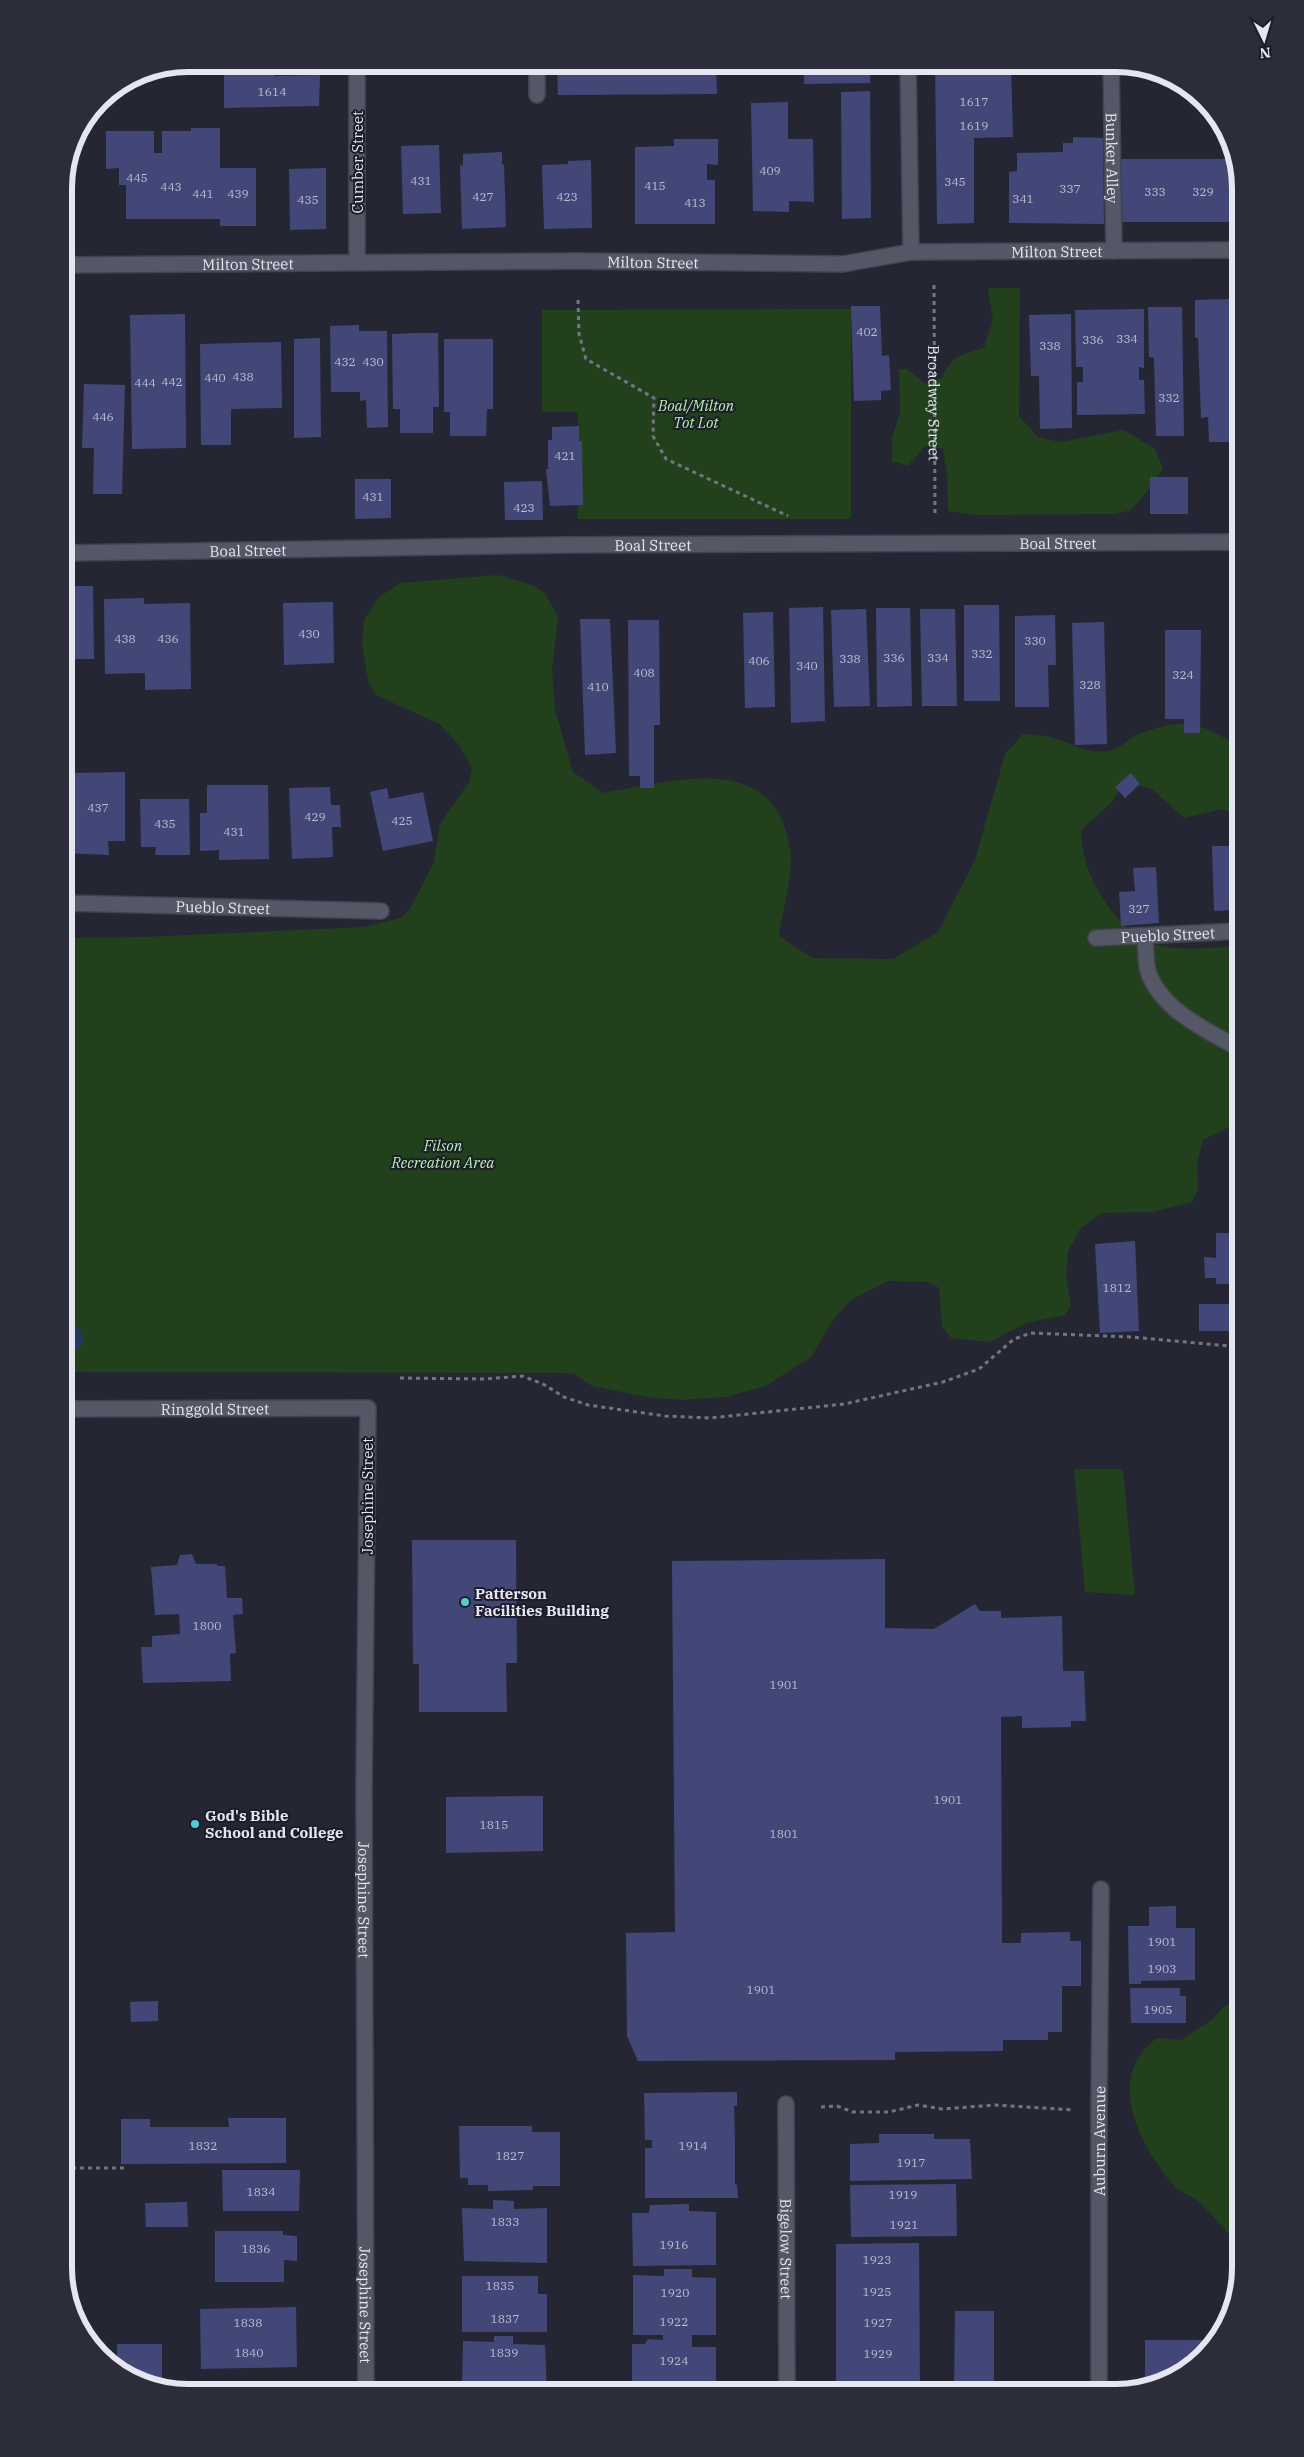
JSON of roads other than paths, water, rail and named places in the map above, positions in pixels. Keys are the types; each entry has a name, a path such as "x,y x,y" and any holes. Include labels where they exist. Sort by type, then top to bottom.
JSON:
{"street":[{"name":"Cumber Street","path":"357,73 357,261"},
{"path":"537,73 538,95"},
{"path":"908,73 911,252"},
{"name":"Bunker Alley","path":"1111,73 1114,251"},
{"name":"Milton Street","path":"73,265 357,261 843,264 911,252 1232,250"},
{"name":"Boal Street","path":"73,553 570,545 1232,542"},
{"name":"Pueblo Street","path":"73,903 381,911"},
{"name":"Pueblo Street","path":"1096,938 1232,931"},
{"path":"1146,936 1148,972 1157,991 1201,1027 1232,1044"},
{"name":"Ringgold Street","path":"73,1409 368,1408"},
{"name":"Josephine Street","path":"366,2384 364,1786 368,1408"},
{"name":"Auburn Avenue","path":"1099,2384 1101,1889"},
{"name":"Bigelow Street","path":"786,2104 787,2384"}],"water":[{"path":"73,1324 82,1332 83,1343 73,1352"}],"place":[{"name":"Patterson Facilities Building","path":"465,1602"},
{"name":"God's Bible School and College","path":"195,1824"}],"park label":[{"name":"Boal/Milton Tot Lot","path":"696,414"},
{"name":"Filson Recreation Area","path":"443,1154"}]}
